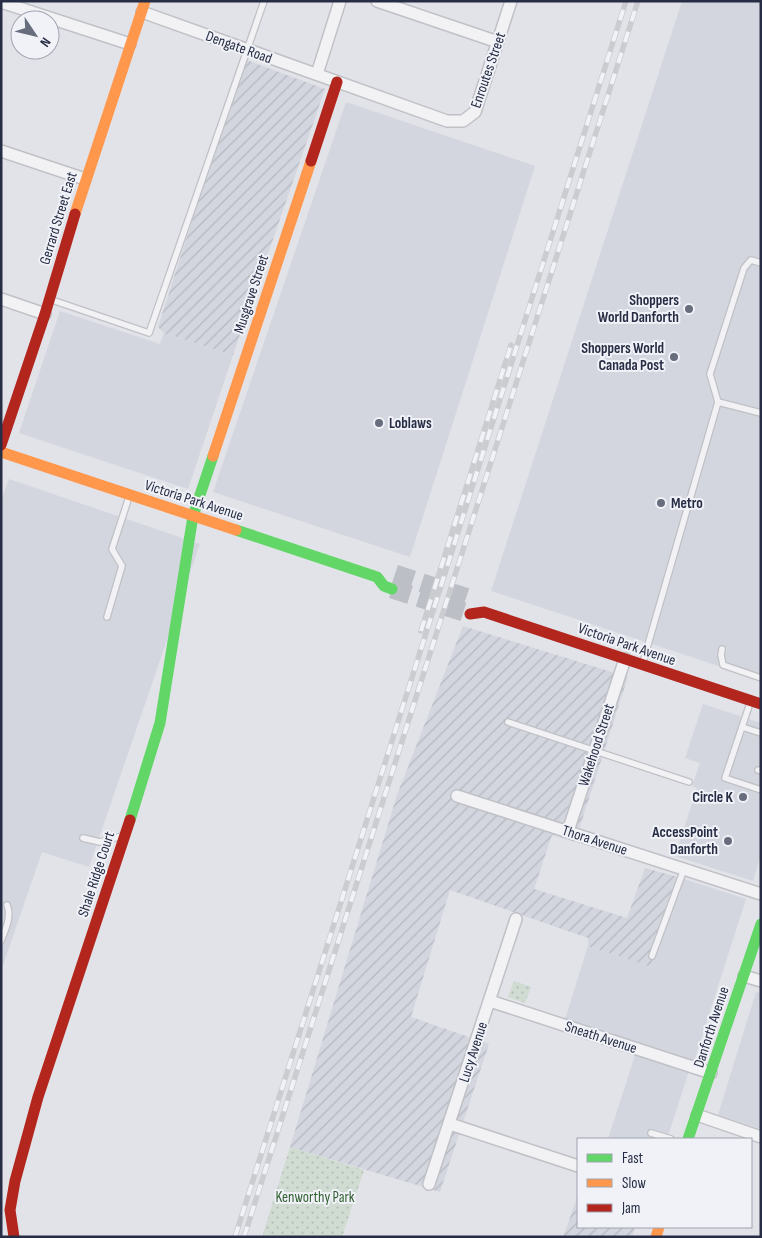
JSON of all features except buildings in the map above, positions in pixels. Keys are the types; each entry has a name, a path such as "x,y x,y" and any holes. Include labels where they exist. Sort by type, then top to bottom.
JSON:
{"main road":[{"name":"Gerrard Street East","path":"1,445 45,314 85,179 144,6"},
{"name":"Musgrave Street","path":"193,516 337,82"},
{"name":"Victoria Park Avenue","path":"1,452 193,516 383,574 384,586 392,588"},
{"name":"Shale Ridge Court","path":"14,1237 10,1210 38,1097 160,723 193,516"},
{"path":"474,600 479,602 484,612"},
{"name":"Victoria Park Avenue","path":"470,614 475,616 484,612 756,702"},
{"name":"Danforth Avenue","path":"688,1138 761,924"}],"street":[{"path":"317,74 340,1"},
{"path":"377,1 498,42"},
{"name":"Enroutes Street","path":"337,82 447,121 464,121 475,112 511,1"},
{"path":"1,2 130,44"},
{"name":"Dengate Road","path":"144,6 247,50 337,82"},
{"path":"1,151 85,179"},
{"path":"1,299 45,314"},
{"name":"Wakehood Street","path":"568,831 625,659"},
{"name":"Thora Avenue","path":"457,796 761,894"},
{"name":"Lucy Avenue","path":"429,1184 516,919"},
{"path":"744,976 761,981"},
{"name":"Sneath Avenue","path":"490,1001 711,1073"},
{"path":"697,1115 761,1137"},
{"path":"450,1124 577,1166"}],"lane":[{"path":"49,299 149,333 264,1"},
{"path":"642,665 718,402 710,374 744,268 751,260 761,263"},
{"path":"718,402 761,413"},
{"path":"107,617 122,566 112,549 130,495"},
{"path":"722,649 723,665 761,678"},
{"path":"756,702 742,726 733,762 725,778 760,787"},
{"path":"508,722 595,749 689,782"},
{"path":"742,726 761,733"},
{"path":"83,838 100,842 124,836"},
{"path":"652,956 684,869"},
{"path":"1,941 8,923 9,911 7,905"},
{"path":"651,1133 668,1138"}],"shaded area":[{"name":"Shoppers World Danforth","path":"682,1 761,1 761,680 491,591"},
{"path":"244,59 325,89 233,355 164,333 158,327"},
{"path":"346,102 535,166 410,557 213,492"},
{"path":"60,311 160,344 164,333 233,355 188,489 19,433"},
{"path":"9,479 200,544 89,867 42,852 1,971 1,500"},
{"path":"463,626 628,677 575,842 552,835 534,889 627,918 645,868 681,878 651,967 588,946 588,938 450,890 411,1017 489,1044 440,1192 290,1147 397,795"},
{"path":"703,704 761,723 761,854 753,881 675,856 697,788 692,786 700,763 685,758"},
{"path":"681,878 746,899 694,1061 565,1019 588,946 651,967"},
{"path":"756,992 761,993 761,1129 718,1115"},
{"path":"636,1052 689,1071 667,1138 608,1138"},
{"path":"577,1198 577,1228 635,1228 632,1237 563,1237"}],"green space":[{"path":"514,981 531,987 525,1003 508,997"},
{"name":"Kenworthy Park","path":"290,1147 364,1170 342,1237 262,1237"}],"tunnel":[{"path":"395,574 474,600"},
{"path":"392,589 470,614"}],"railway":[{"path":"235,1237 626,1"},
{"path":"244,1237 638,1"},
{"path":"421,631 511,345"}],"traffic: fast":[{"path":"130,820 160,723 193,516 213,456"},
{"path":"236,530 377,577 384,586 392,589"},
{"path":"688,1138 761,924"}],"traffic: slow":[{"path":"75,214 145,1"},
{"path":"213,456 311,161"},
{"path":"1,452 236,530"},
{"path":"656,1237 659,1228"}],"traffic: jam":[{"path":"311,161 337,82"},
{"path":"1,445 45,314 75,214"},
{"path":"470,614 484,612 761,704"},
{"path":"14,1237 10,1210 15,1181 38,1097 130,820"}],"place":[{"name":"Shoppers World Danforth","path":"689,309"},
{"name":"Shoppers World Canada Post","path":"674,357"},
{"name":"Loblaws","path":"379,423"},
{"name":"Metro","path":"661,503"},
{"name":"Circle K","path":"743,797"},
{"name":"AccessPoint Danforth","path":"728,841"}]}
